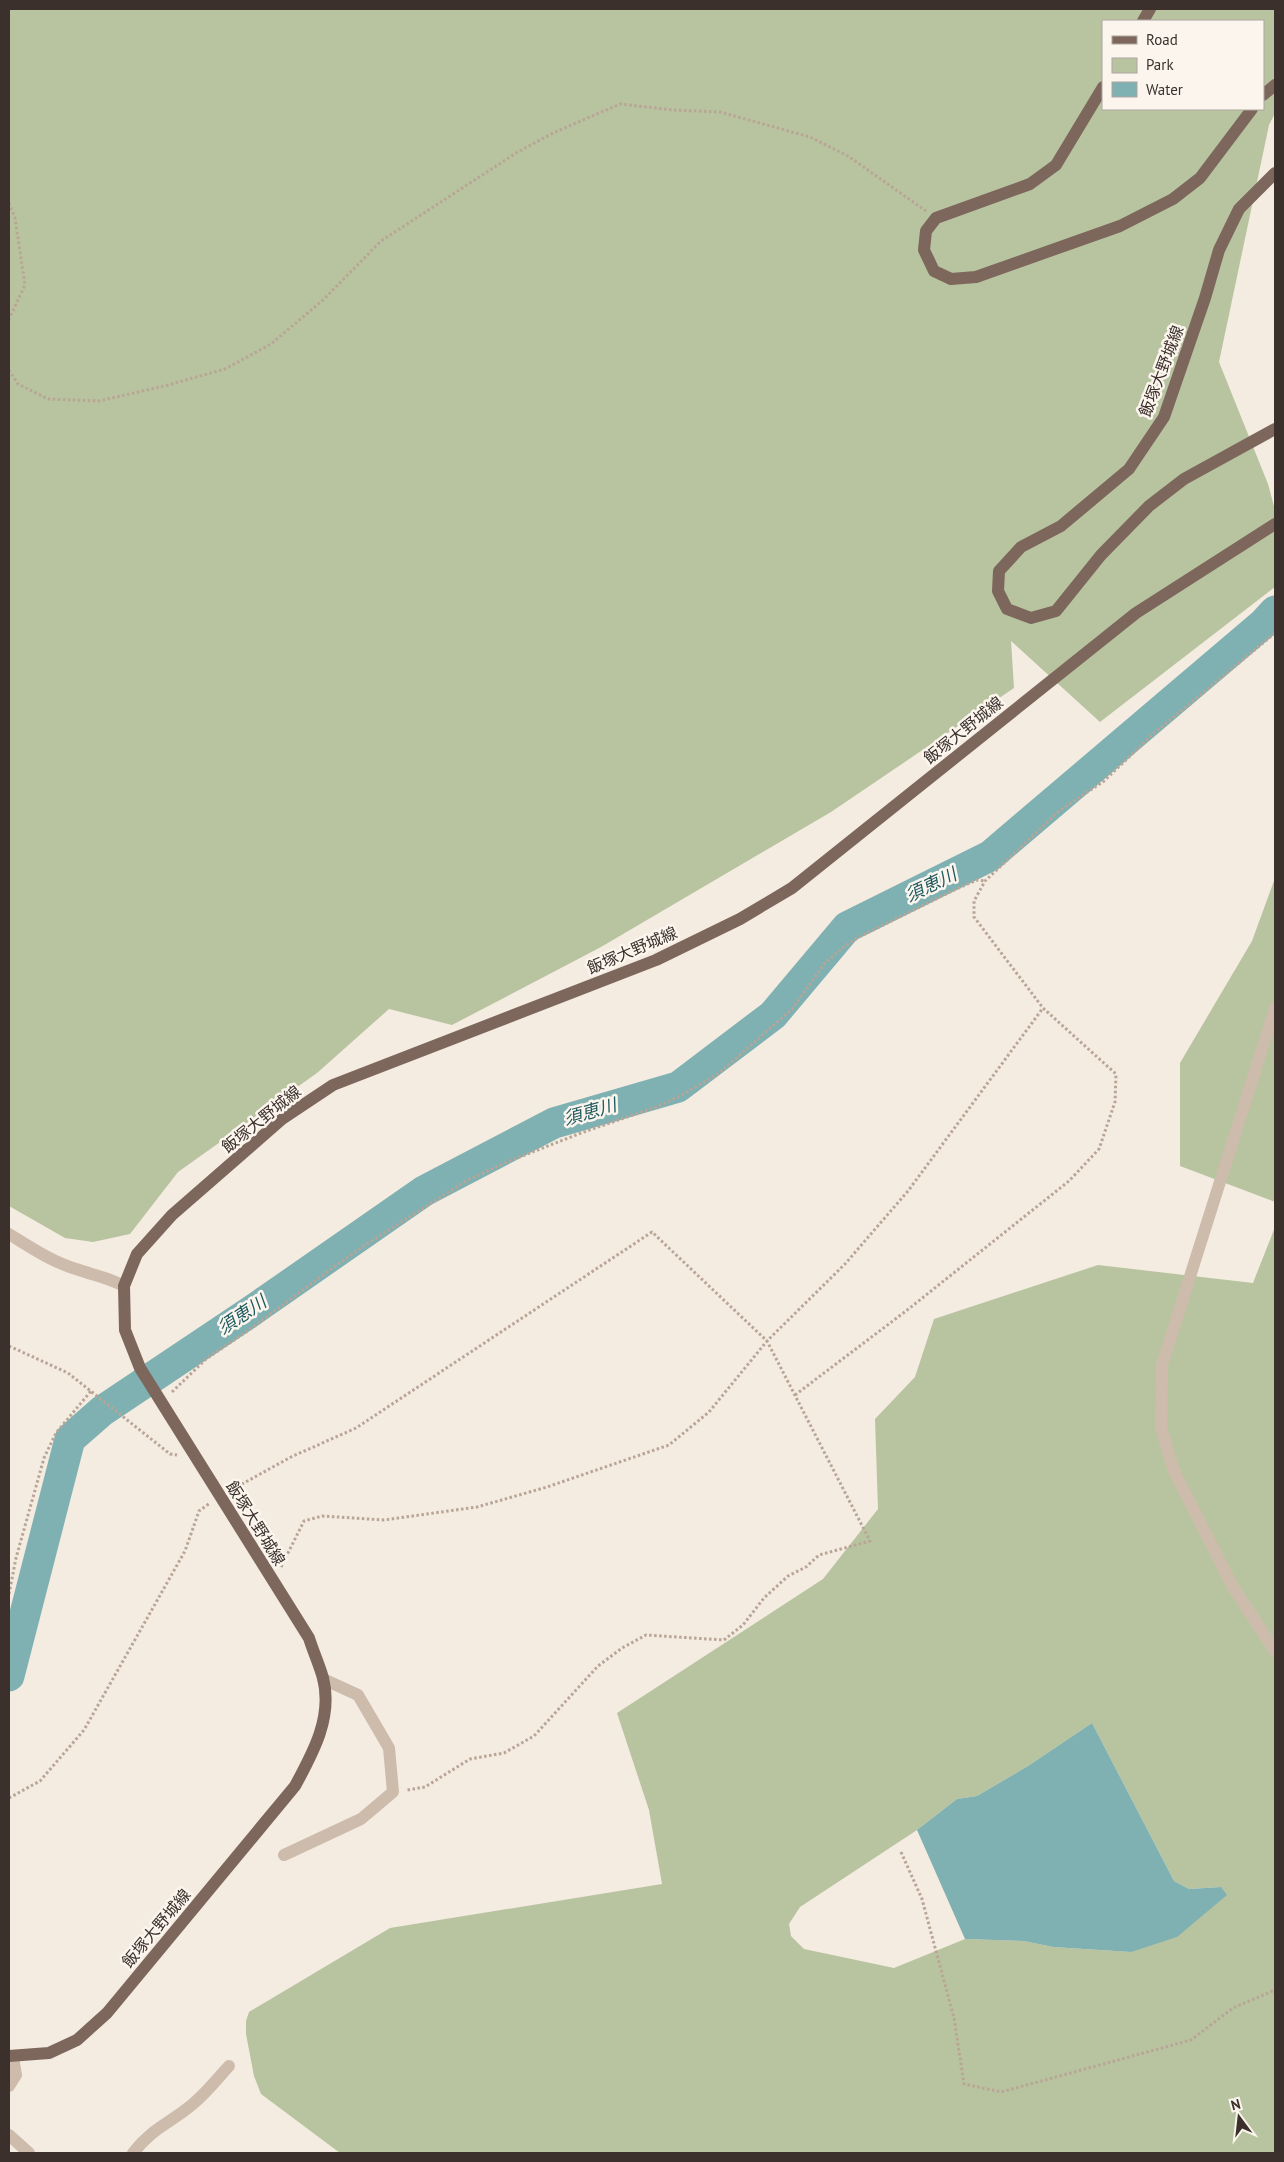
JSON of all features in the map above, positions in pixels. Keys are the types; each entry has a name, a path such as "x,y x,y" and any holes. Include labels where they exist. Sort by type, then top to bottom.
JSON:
{"main road":[{"path":"1144,20 1150,9"},
{"path":"1264,94 1275,85"},
{"path":"1102,89 1056,165 1030,184 936,218 926,231 924,250 934,271 951,279 976,277 1120,226 1173,199 1200,178 1251,110"},
{"name":"飯塚大野城線","path":"1275,173 1239,209 1219,250 1205,298 1164,417 1129,469 1061,526 1021,547 999,571 998,591 1007,609 1031,618 1056,611 1101,555 1148,506 1184,479 1275,429"},
{"name":"飯塚大野城線","path":"11,2056 49,2053 77,2040 107,2013 288,1794 315,1750 325,1714 323,1680 309,1638 140,1368 125,1330 124,1286 137,1254 172,1215 282,1119 333,1085 656,960 755,910 792,888 1136,613 1275,524"}],"street":[{"path":"1275,1008 1162,1365 1161,1428 1174,1472 1233,1587 1275,1651"},
{"path":"9,1234 43,1254 75,1269 108,1277 124,1286"},
{"path":"284,1855 361,1819 393,1792 389,1748 358,1695 323,1680"},
{"path":"9,2086 16,2075 11,2056"},
{"path":"133,2153 156,2128 193,2104 229,2066"},
{"path":"9,2135 29,2153"}],"path":[{"path":"9,370 18,384 48,399 99,401 168,385 225,368 271,344 323,300 381,241 516,153 551,134 620,104 673,110 720,112 810,137 848,156 936,218"},
{"path":"9,203 15,218 25,285 9,319"},
{"path":"795,1395 906,1311 1069,1181 1099,1149 1115,1102 1116,1074 1043,1008 974,917 974,901 985,881 1060,811 1104,781 1152,735 1275,633"},
{"path":"158,1398 206,1359 252,1328 362,1247 466,1181 507,1162 581,1133 656,1107 718,1074 792,1009 825,963 842,948 859,937 952,891 977,880 985,881"},
{"path":"273,1582 304,1521 322,1516 384,1520 477,1507 547,1488 669,1445 709,1412 767,1341 845,1264 908,1191 1043,1008"},
{"path":"9,1798 40,1781 84,1730 185,1551 199,1511 220,1496 291,1457 356,1428 652,1232 767,1341 870,1541 819,1555 806,1567 788,1576 764,1598 743,1625 724,1640 646,1635 622,1648 598,1666 534,1736 504,1753 470,1759 425,1788 393,1792"},
{"path":"9,1346 68,1373 170,1454 196,1458"},
{"path":"9,1594 44,1458 56,1433 91,1391"},
{"path":"901,1852 922,1899 954,2018 964,2084 1001,2092 1191,2040 1233,2008 1275,1990"}],"green space":[{"path":"9,9 1275,9 1275,113 1269,125 1219,362 1268,484 1275,510 1275,587 1100,722 1011,641 1014,688 831,812 601,947 452,1025 389,1009 317,1073 178,1172 130,1234 93,1242 65,1238 9,1206"},
{"path":"1275,878 1275,1202 1180,1166 1180,1063 1252,941"},
{"path":"1275,1227 1275,2153 340,2153 261,2094 254,2076 246,2034 246,2021 249,2012 390,1928 662,1884 649,1810 617,1713 823,1579 878,1509 875,1419 915,1377 934,1319 1098,1265 1253,1283","holes":["1092,1723 1174,1881 1189,1889 1221,1887 1131,1952 1053,1947 1024,1941 965,1939 894,1968 804,1949 791,1936 789,1924 800,1907 917,1830 957,1799 977,1796 1028,1766"]}],"water":[{"path":"1092,1723 1174,1881 1189,1889 1221,1887 1227,1895 1177,1937 1131,1952 1053,1947 1024,1941 965,1939 917,1830 957,1799 977,1796 1028,1766"}],"waterway":[{"name":"須恵川","path":"9,1676 70,1439 102,1411 250,1312 424,1191 554,1123 678,1087 773,1015 847,927 990,856 1264,623 1275,611"}]}
